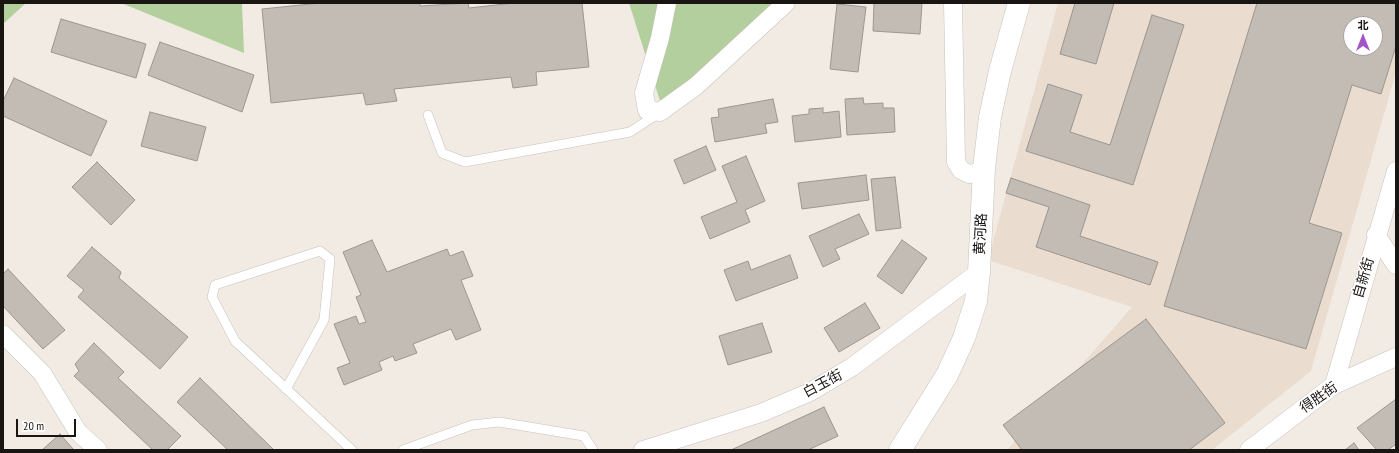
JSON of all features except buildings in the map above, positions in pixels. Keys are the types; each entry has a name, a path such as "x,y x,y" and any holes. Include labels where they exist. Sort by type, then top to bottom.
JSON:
{"main road":[{"name":"黄河路","path":"902,449 947,375 964,338 976,302 979,272 984,168 990,117 1000,71 1019,3"}],"street":[{"path":"667,3 660,38 644,93 647,110 660,112 696,86 786,3"},
{"path":"953,3 956,162 961,170 969,174 979,172 984,168"},
{"name":"自新街","path":"1334,385 1376,235 1396,171"},
{"path":"1376,235 1396,265"},
{"name":"白玉街","path":"642,450 761,413 810,392 852,367 979,272"},
{"path":"3,334 42,373 78,432 98,450"},
{"name":"得胜街","path":"1248,450 1334,385 1396,357"}],"lane":[{"path":"428,115 442,153 466,162 630,132 660,112"},
{"path":"286,389 324,320 330,259 320,252 215,285 212,298 234,341 352,450"},
{"path":"403,450 472,425 499,422 584,436 593,450"}],"shaded area":[{"path":"1058,3 1396,3 1396,72 1311,371 1212,450 1007,450 1132,307 988,260"}],"green space":[{"path":"3,3 26,3 3,24"},
{"path":"121,3 242,3 244,53"},
{"path":"629,3 778,3 661,104"}]}
